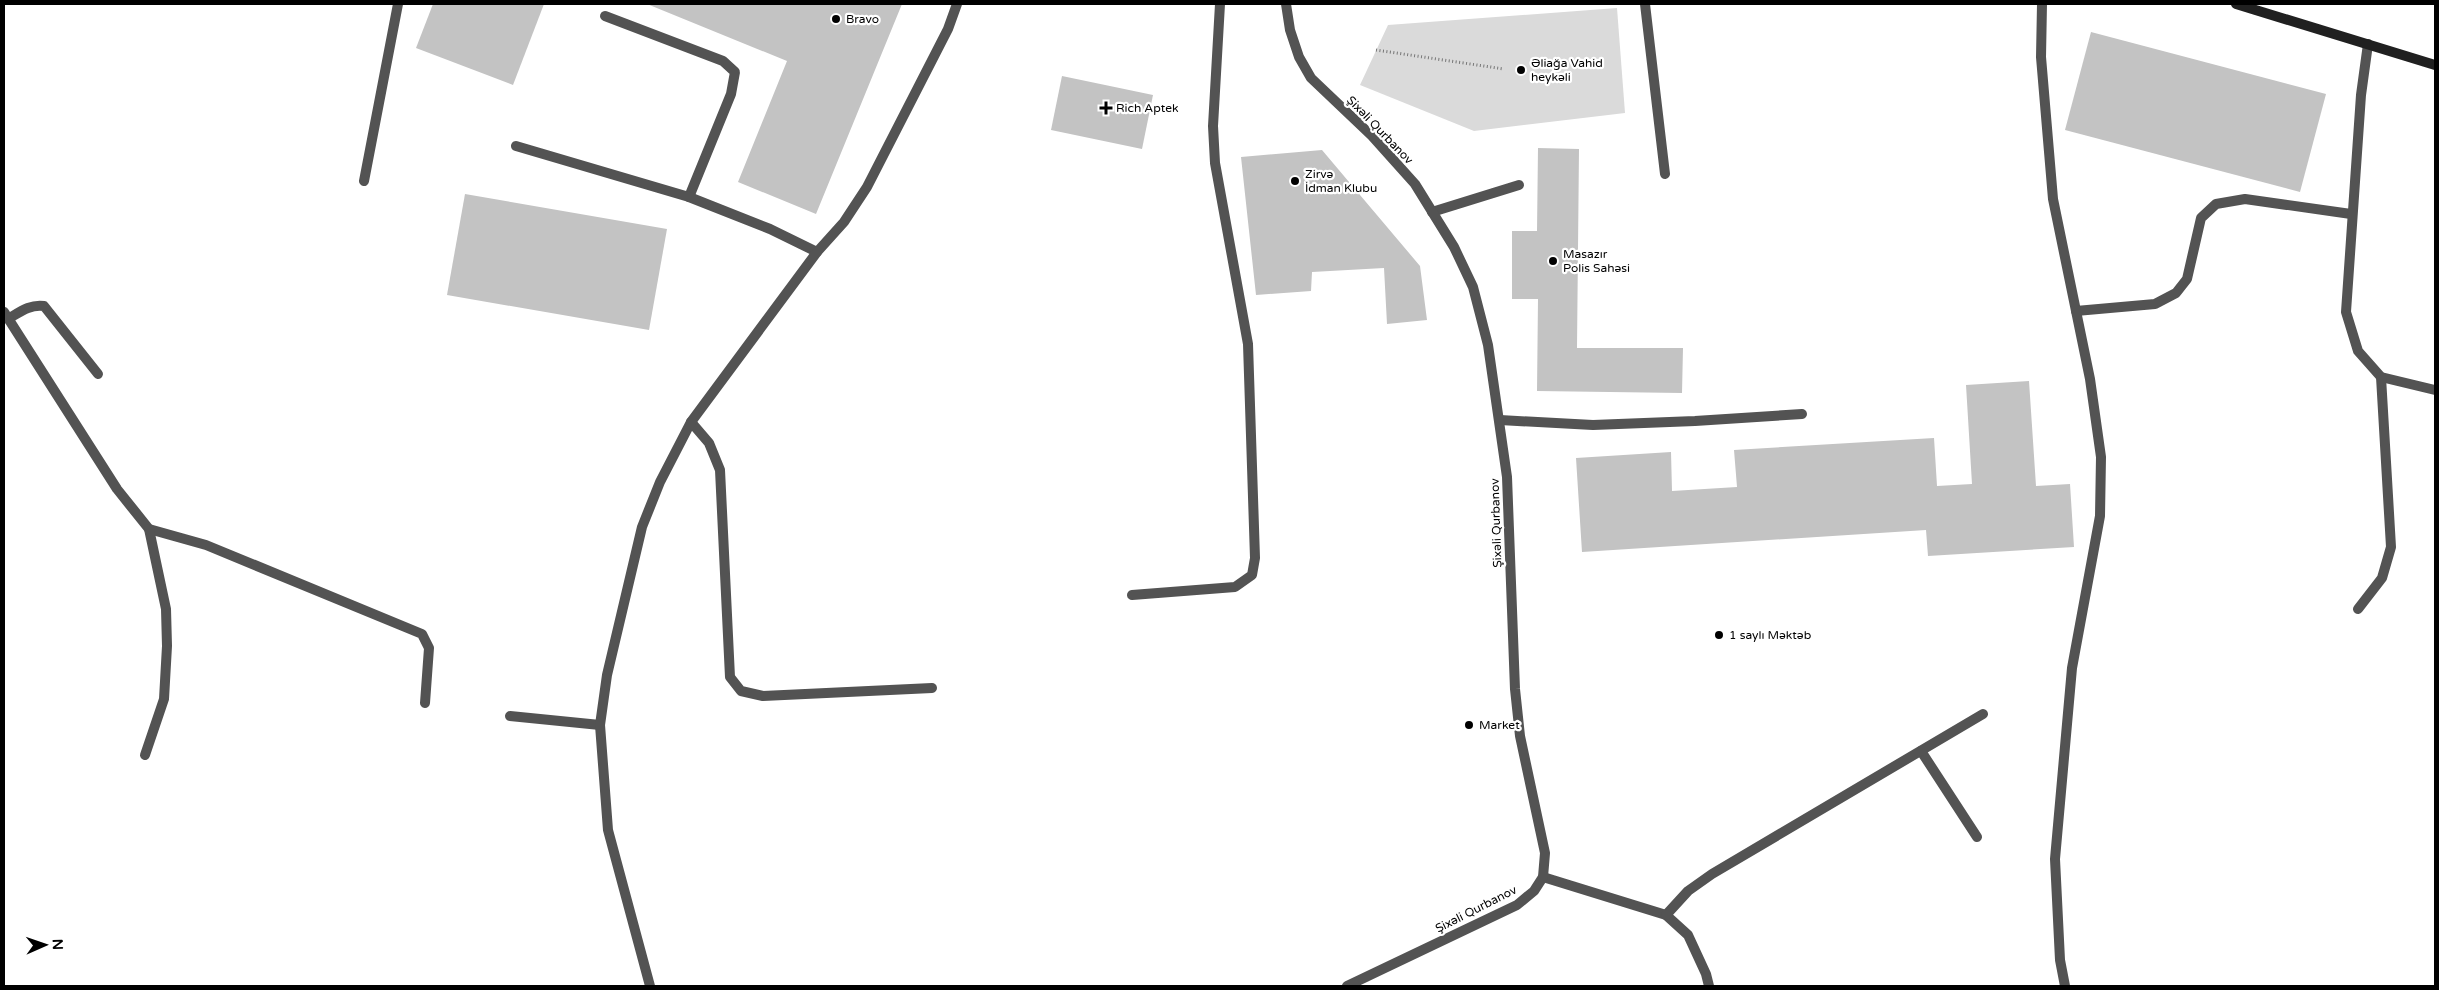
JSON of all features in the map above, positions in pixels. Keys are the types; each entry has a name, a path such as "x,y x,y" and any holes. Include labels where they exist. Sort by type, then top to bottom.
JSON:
{"main road":[{"path":"2236,4 2258,7 2435,65"}],"street":[{"path":"364,181 398,4"},
{"path":"650,986 608,830 600,725 607,675 642,528 660,482 691,422 817,252 844,222 867,187 948,29 957,4"},
{"path":"1132,595 1235,587 1252,574 1255,558 1248,344 1214,163 1213,126 1220,4"},
{"name":"Şixəli Qurbanov","path":"1286,4 1290,30 1299,57 1311,78 1372,136 1415,184 1454,247 1473,287 1488,345 1507,477 1515,689 1520,736 1545,853 1543,877 1534,892 1517,905 1347,986"},
{"path":"1644,4 1665,174"},
{"path":"2042,4 2041,57 2053,199 2090,379 2101,457 2100,516 2072,668 2055,859 2060,960 2066,986"},
{"path":"605,16 723,61 735,72 731,94 689,197"},
{"path":"2368,44 2361,95 2351,214 2346,312 2358,351 2381,377 2435,390"},
{"path":"516,146 689,197 770,229 817,252"},
{"path":"1432,212 1519,185"},
{"path":"2076,311 2155,304 2176,293 2187,279 2201,218 2216,204 2245,199 2351,214"},
{"path":"98,374 44,306 36,305 6,315 118,489 149,529 166,609 166,646 164,699 145,755"},
{"path":"2358,609 2382,578 2391,547 2381,377"},
{"path":"1500,420 1593,424 1695,421 1802,414"},
{"path":"691,422 709,443 720,470 730,677 740,691 763,696 932,688"},
{"path":"149,529 206,544 422,634 429,648 425,703"},
{"path":"1666,915 1688,891 1712,874 1983,714"},
{"path":"510,716 600,725"},
{"path":"1921,751 1977,837"},
{"path":"1543,877 1666,915 1688,935 1706,974 1709,986"}],"path":[{"path":"1376,50 1504,69"}],"shaded area":[{"path":"1617,8 1625,113 1474,131 1360,85 1388,25"}],"building":[{"path":"433,4 544,4 513,85 416,48"},
{"path":"647,4 902,4 816,214 738,182 787,61"},
{"path":"2091,32 2326,94 2300,192 2065,130"},
{"path":"1062,76 1153,95 1142,149 1051,130"},
{"path":"1538,148 1579,149 1577,348 1683,348 1682,393 1537,391 1538,299 1512,299 1512,231 1537,231"},
{"path":"1322,150 1420,266 1427,320 1387,324 1384,268 1312,272 1311,291 1256,295 1241,157"},
{"path":"465,194 667,229 649,330 447,295"},
{"path":"2029,381 2036,486 2070,484 2074,547 1928,556 1926,530 1582,552 1576,458 1671,452 1672,491 1737,487 1734,450 1934,438 1937,486 1972,484 1966,385"}],"place":[{"name":"Bravo","path":"836,19"},
{"name":"Əliağa Vahid heykəli","path":"1521,70"},
{"name":"Rich Aptek","path":"1106,108"},
{"name":"Zirvə İdman Klubu","path":"1295,181"},
{"name":"Masazır Polis Sahəsi","path":"1553,261"},
{"name":"1 saylı Məktəb","path":"1719,635"},
{"name":"Market","path":"1469,725"}]}
